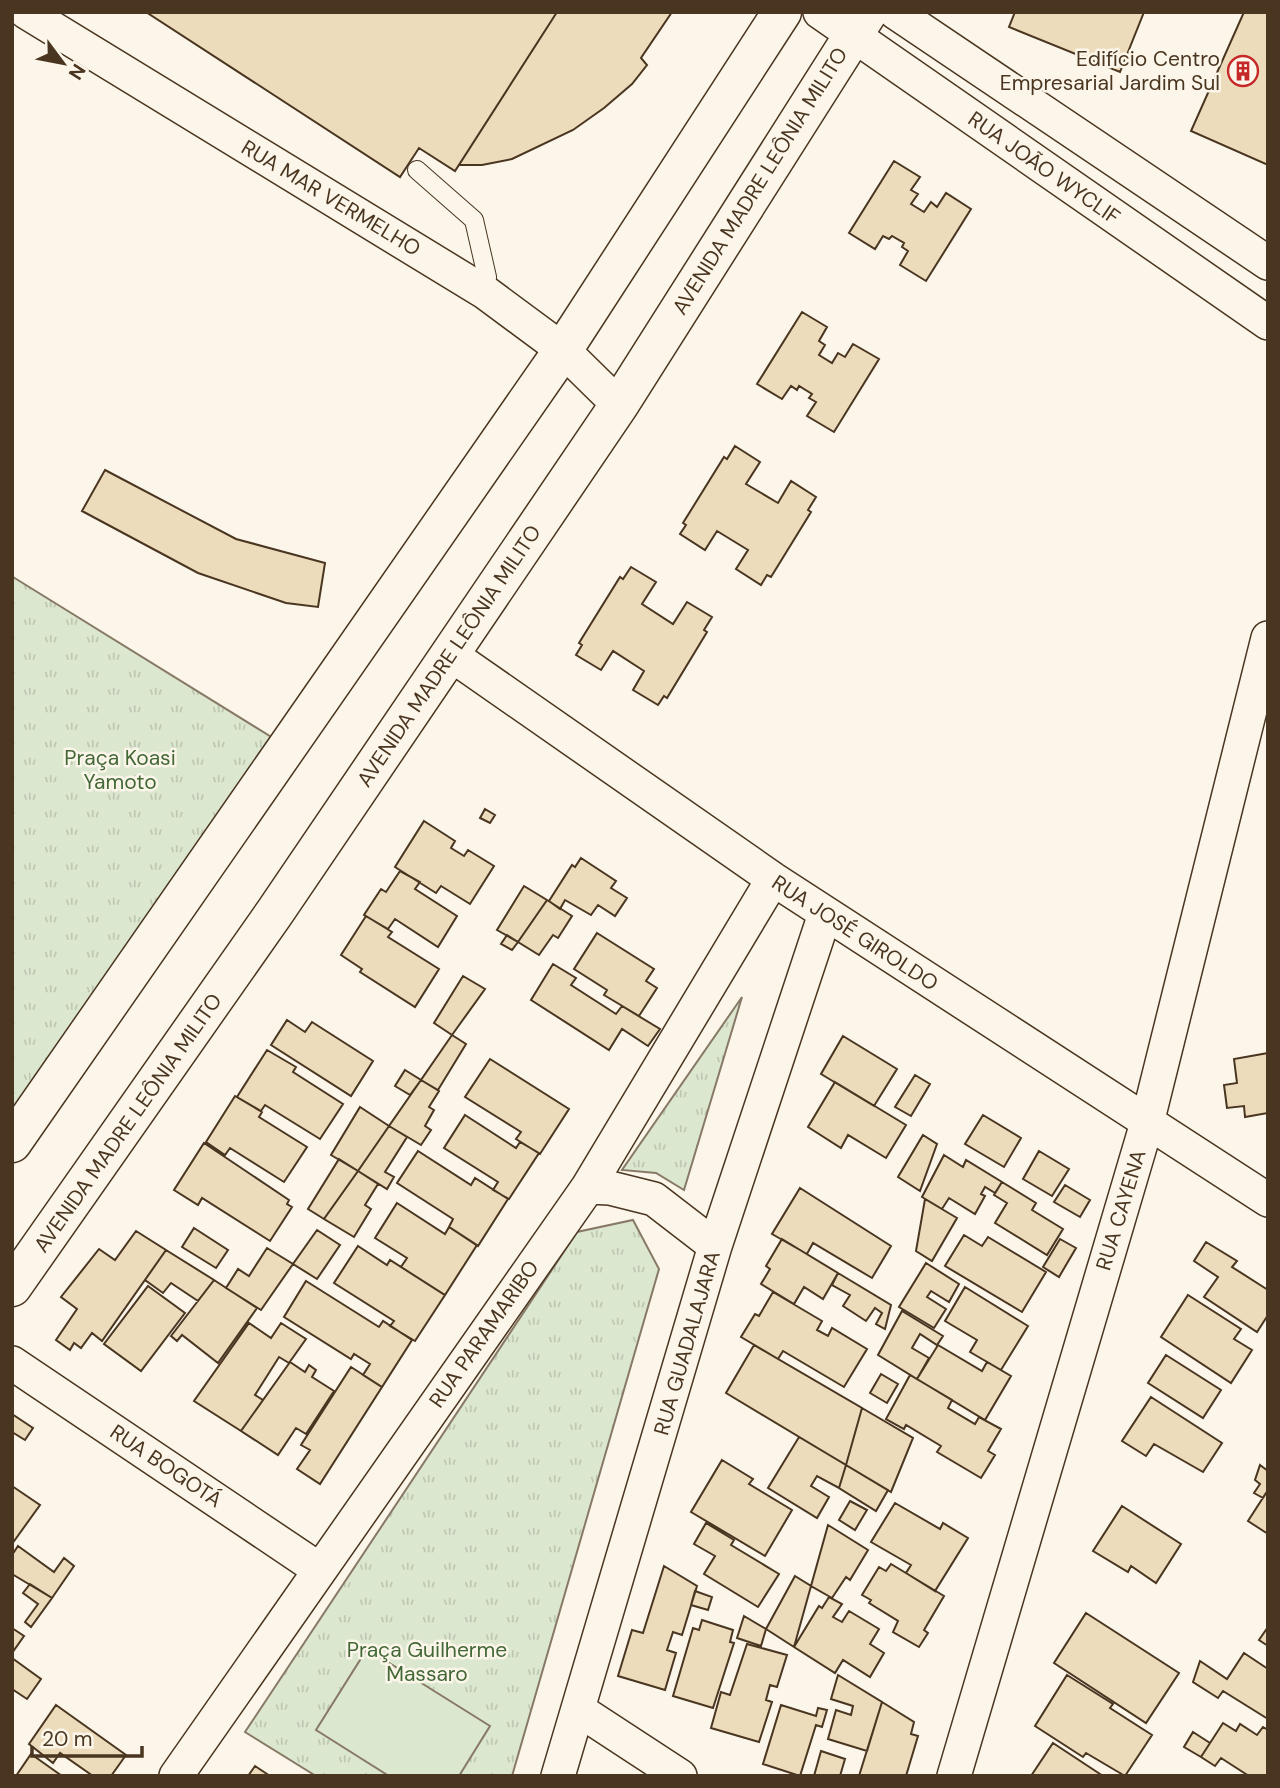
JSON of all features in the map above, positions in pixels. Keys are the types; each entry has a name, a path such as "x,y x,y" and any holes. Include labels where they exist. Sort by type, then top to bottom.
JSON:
{"main road":[{"path":"12,1143 563,350 782,12"},
{"name":"AVENIDA MADRE LEÔNIA MILITO","path":"12,1287 275,912 619,405 860,24"}],"street":[{"name":"RUA MAR VERMELHO","path":"26,12 486,293 563,350 619,405"},
{"name":"RUA JOÃO WYCLIF","path":"820,12 860,24 1268,323"},
{"path":"895,12 1268,263"},
{"name":"RUA CAYENA","path":"954,1776 1147,1123 1268,638"},
{"name":"RUA JOSÉ GIROLDO","path":"450,654 825,914 1268,1200"},
{"name":"RUA PARAMARIBO","path":"176,1776 588,1187 773,879"},
{"name":"RUA GUADALAJARA","path":"558,1776 715,1246 825,914"},
{"path":"588,1187 610,1188 654,1199 715,1246"},
{"name":"RUA BOGOTÁ","path":"12,1363 320,1570"},
{"path":"579,1710 680,1776"}],"lane":[{"path":"417,170 474,220 486,277 486,293"}],"green space":[{"name":"Praça Koasi Yamoto","path":"13,577 273,738 12,1117 12,581"},
{"path":"742,997 684,1190 656,1173 622,1170"},
{"name":"Praça Guilherme Massaro","path":"633,1220 659,1269 512,1776 316,1776 245,1732 577,1232"},
{"path":"367,1649 490,1726 459,1776 389,1776 316,1730"}],"building":[{"path":"146,12 557,12 455,171 419,148 400,177"},
{"path":"557,12 672,12 641,58 647,65 632,84 604,108 573,130 512,159 482,165 459,165"},
{"path":"1015,12 1144,12 1120,72 1009,27"},
{"name":"Edifício Centro Empresarial Jardim Sul","path":"1244,12 1268,12 1268,165 1191,131"},
{"path":"894,161 920,177 911,190 918,194 911,204 924,212 931,202 937,207 946,193 971,209 926,281 900,265 908,251 902,247 904,243 892,236 889,239 883,236 875,249 849,233"},
{"path":"802,312 827,327 819,341 825,345 819,355 832,363 838,353 845,357 853,344 879,359 834,432 807,416 816,402 809,398 812,394 799,386 797,390 791,386 782,399 757,384"},
{"path":"735,446 760,462 746,484 778,503 791,481 816,497 808,510 811,512 771,577 767,575 761,585 736,569 748,550 717,531 705,550 680,534 686,525 683,523 724,457 727,459"},
{"path":"105,470 236,539 325,563 318,607 286,603 198,573 82,511"},
{"path":"631,567 656,582 642,604 673,624 687,602 712,617 704,630 707,632 667,698 664,696 658,705 633,690 644,671 613,651 601,670 576,655 582,645 579,643 620,577 623,579"},
{"path":"485,809 495,815 490,823 480,818"},
{"path":"424,821 455,841 451,848 464,856 468,850 494,866 470,904 441,886 436,893 395,867"},
{"path":"581,858 616,881 611,888 627,898 615,916 598,905 591,915 565,900 560,909 549,901 572,865 575,867"},
{"path":"400,871 420,882 415,889 457,916 438,947 395,919 388,929 364,915 381,889 386,892"},
{"path":"524,886 547,900 518,942 497,930"},
{"path":"547,900 572,916 558,938 553,935 539,955 518,942"},
{"path":"366,916 392,932 388,937 439,969 415,1007 360,972 362,969 341,955"},
{"path":"597,933 654,969 646,981 657,988 639,1016 604,995 607,990 574,969"},
{"path":"507,935 518,942 512,950 501,944"},
{"path":"553,964 576,978 571,985 616,1014 622,1006 660,1029 648,1046 622,1029 609,1050 531,1000"},
{"path":"463,976 485,989 452,1035 434,1023"},
{"path":"287,1020 305,1032 312,1022 373,1061 351,1096 271,1045"},
{"path":"452,1035 466,1044 438,1090 421,1080"},
{"path":"843,1036 897,1069 874,1106 821,1074"},
{"path":"267,1050 296,1067 293,1072 343,1104 320,1139 265,1105 261,1111 237,1097"},
{"path":"1268,1053 1268,1113 1245,1117 1244,1106 1227,1108 1224,1085 1237,1083 1234,1059"},
{"path":"490,1059 569,1109 540,1154 516,1139 521,1132 465,1097"},
{"path":"405,1070 421,1080 410,1095 395,1086"},
{"path":"915,1075 930,1084 911,1116 895,1107"},
{"path":"421,1080 439,1091 429,1107 434,1110 425,1126 431,1130 421,1145 389,1126"},
{"path":"835,1082 906,1125 886,1158 848,1135 841,1148 808,1127"},
{"path":"235,1096 262,1112 259,1117 307,1147 284,1182 230,1148 225,1155 206,1142"},
{"path":"360,1107 389,1126 358,1171 331,1155"},
{"path":"465,1115 516,1148 520,1142 539,1153 509,1199 493,1190 498,1182 444,1148"},
{"path":"983,1115 1021,1138 1004,1167 965,1144"},
{"path":"389,1126 407,1137 385,1172 394,1177 387,1189 358,1171"},
{"path":"923,1135 937,1144 920,1191 898,1177"},
{"path":"204,1143 289,1200 287,1204 292,1207 270,1241 202,1198 198,1205 174,1190"},
{"path":"418,1151 471,1185 475,1178 508,1199 478,1246 449,1227 453,1219 397,1183"},
{"path":"1039,1151 1069,1169 1052,1196 1023,1179"},
{"path":"944,1155 963,1167 966,1160 1002,1182 995,1193 985,1187 981,1194 985,1196 975,1214 949,1198 942,1209 922,1197"},
{"path":"339,1159 358,1171 324,1219 308,1209"},
{"path":"358,1171 378,1184 365,1205 371,1209 354,1237 324,1219"},
{"path":"1002,1182 1036,1203 1032,1210 1063,1229 1047,1255 995,1223 1007,1203 994,1195"},
{"path":"1065,1185 1090,1200 1080,1217 1054,1202"},
{"path":"800,1188 891,1246 872,1278 813,1243 807,1254 772,1234"},
{"path":"925,1199 957,1218 932,1261 916,1251"},
{"path":"397,1203 445,1234 449,1227 477,1245 445,1295 401,1267 407,1258 375,1238"},
{"path":"194,1228 228,1250 216,1268 182,1247"},
{"path":"317,1230 340,1245 317,1279 293,1264"},
{"path":"136,1231 166,1250 102,1341 92,1333 81,1348 74,1343 70,1350 56,1340 77,1309 61,1297 99,1249 115,1260"},
{"path":"964,1235 982,1246 988,1237 1046,1272 1022,1312 945,1266"},
{"path":"782,1239 838,1273 823,1299 804,1287 794,1304 761,1284 770,1269 766,1266"},
{"path":"1060,1239 1076,1248 1059,1277 1043,1267"},
{"path":"1206,1242 1237,1261 1232,1267 1268,1290 1268,1315 1257,1332 1204,1297 1218,1277 1194,1261"},
{"path":"358,1246 387,1265 390,1260 445,1295 415,1341 390,1326 394,1321 334,1283"},
{"path":"267,1248 293,1264 261,1310 226,1288 238,1269 249,1276"},
{"path":"166,1250 214,1280 198,1301 171,1283 163,1293 145,1280"},
{"path":"926,1263 959,1284 949,1302 931,1291 927,1297 946,1309 934,1328 899,1307"},
{"path":"838,1273 891,1305 885,1329 876,1324 882,1313 875,1308 866,1321 843,1306 850,1295 832,1285"},
{"path":"214,1280 257,1308 218,1363 182,1335 177,1341 171,1336"},
{"path":"306,1281 379,1327 383,1321 412,1340 382,1387 363,1375 370,1364 354,1354 351,1359 284,1317"},
{"path":"148,1286 185,1313 141,1371 104,1344"},
{"path":"965,1287 1028,1326 1001,1370 970,1352 977,1340 945,1321"},
{"path":"773,1292 822,1321 817,1330 828,1336 832,1328 867,1349 844,1387 783,1351 778,1359 741,1337 755,1314 759,1316"},
{"path":"1188,1295 1241,1329 1234,1339 1252,1350 1231,1383 1161,1337"},
{"path":"902,1311 943,1336 937,1345 920,1334 912,1348 929,1358 917,1379 878,1355"},
{"path":"249,1323 271,1338 281,1323 306,1339 289,1363 279,1357 255,1395 263,1400 241,1431 194,1401"},
{"path":"754,1345 862,1408 846,1465 726,1393"},
{"path":"938,1345 982,1371 987,1362 1011,1376 985,1420 917,1379"},
{"path":"1166,1355 1221,1390 1203,1418 1148,1383"},
{"path":"290,1362 305,1372 309,1365 316,1370 312,1377 334,1391 306,1434 296,1428 278,1455 241,1431"},
{"path":"351,1367 382,1387 320,1484 297,1469 310,1450 301,1445"},
{"path":"881,1374 898,1384 887,1403 870,1393"},
{"path":"910,1375 952,1400 948,1408 975,1424 979,1417 1001,1429 988,1451 995,1455 981,1478 937,1452 941,1446 906,1425 904,1429 886,1419"},
{"path":"1151,1397 1222,1443 1203,1472 1154,1444 1146,1456 1122,1441"},
{"path":"862,1408 913,1438 891,1492 846,1465"},
{"path":"12,1414 33,1428 25,1440 12,1432"},
{"path":"799,1437 846,1465 839,1488 817,1476 811,1486 829,1497 817,1518 768,1488"},
{"path":"722,1460 753,1479 749,1484 792,1510 765,1556 691,1512"},
{"path":"846,1465 888,1490 876,1511 839,1488"},
{"path":"1260,1465 1268,1471 1268,1490 1263,1498 1254,1493 1260,1484 1255,1480"},
{"path":"12,1486 40,1505 12,1544"},
{"path":"1268,1490 1268,1534 1248,1521"},
{"path":"850,1501 867,1510 855,1530 839,1520"},
{"path":"895,1503 940,1529 943,1523 968,1538 935,1591 906,1573 911,1565 871,1542"},
{"path":"1122,1506 1181,1544 1156,1583 1131,1566 1128,1572 1093,1551"},
{"path":"706,1523 734,1540 731,1545 779,1574 758,1607 704,1574 715,1556 694,1544"},
{"path":"828,1525 868,1550 850,1580 846,1577 832,1598 811,1586"},
{"path":"18,1546 54,1572 64,1558 74,1566 52,1598 12,1574 12,1555"},
{"path":"891,1564 944,1596 924,1630 928,1633 919,1647 893,1632 898,1621 869,1603 871,1600 862,1595 879,1567 886,1571"},
{"path":"664,1566 697,1586 682,1635 673,1632 667,1650 676,1653 665,1690 618,1676 632,1630 643,1633"},
{"path":"795,1576 811,1586 794,1647 766,1629"},
{"path":"30,1584 52,1598 31,1627 25,1622 38,1604 23,1593"},
{"path":"695,1591 712,1597 708,1610 691,1605"},
{"path":"829,1597 842,1604 833,1617 842,1622 849,1611 879,1629 870,1644 884,1653 870,1677 843,1660 835,1673 794,1647 819,1606 822,1608"},
{"path":"1086,1613 1179,1673 1146,1723 1054,1663"},
{"path":"744,1616 766,1629 761,1646 737,1638"},
{"path":"702,1620 733,1630 730,1642 734,1643 713,1708 673,1696 693,1628 699,1630"},
{"path":"1268,1627 1268,1646 1259,1640"},
{"path":"12,1628 24,1636 12,1653"},
{"path":"747,1644 787,1655 777,1687 770,1685 766,1700 772,1702 759,1742 711,1728 721,1692 730,1695"},
{"path":"1244,1653 1268,1669 1268,1719 1223,1691 1218,1698 1193,1682 1200,1661 1227,1679"},
{"path":"12,1658 41,1679 27,1699 12,1689"},
{"path":"838,1675 882,1702 867,1751 828,1739 836,1710 851,1715 853,1706 831,1699"},
{"path":"1067,1675 1113,1704 1110,1708 1152,1735 1125,1776 1086,1753 1083,1757 1035,1726"},
{"path":"882,1702 914,1722 911,1734 918,1736 906,1776 859,1776"},
{"path":"56,1705 126,1755 111,1776 93,1776 60,1753 53,1763 29,1744"},
{"path":"781,1705 816,1716 818,1708 827,1710 822,1727 816,1725 800,1776 763,1764"},
{"path":"1223,1723 1236,1731 1240,1724 1257,1735 1263,1727 1268,1730 1268,1776 1249,1776 1221,1758 1215,1766 1201,1757"},
{"path":"1193,1732 1210,1743 1201,1757 1184,1747"},
{"path":"1053,1743 1103,1776 1031,1776"},
{"path":"821,1751 845,1759 840,1776 814,1776"},
{"path":"31,1754 62,1776 16,1776"},
{"path":"255,1766 270,1776 248,1776"}],"place":[{"name":"Edifício Centro Empresarial Jardim Sul","path":"1243,71"}]}
